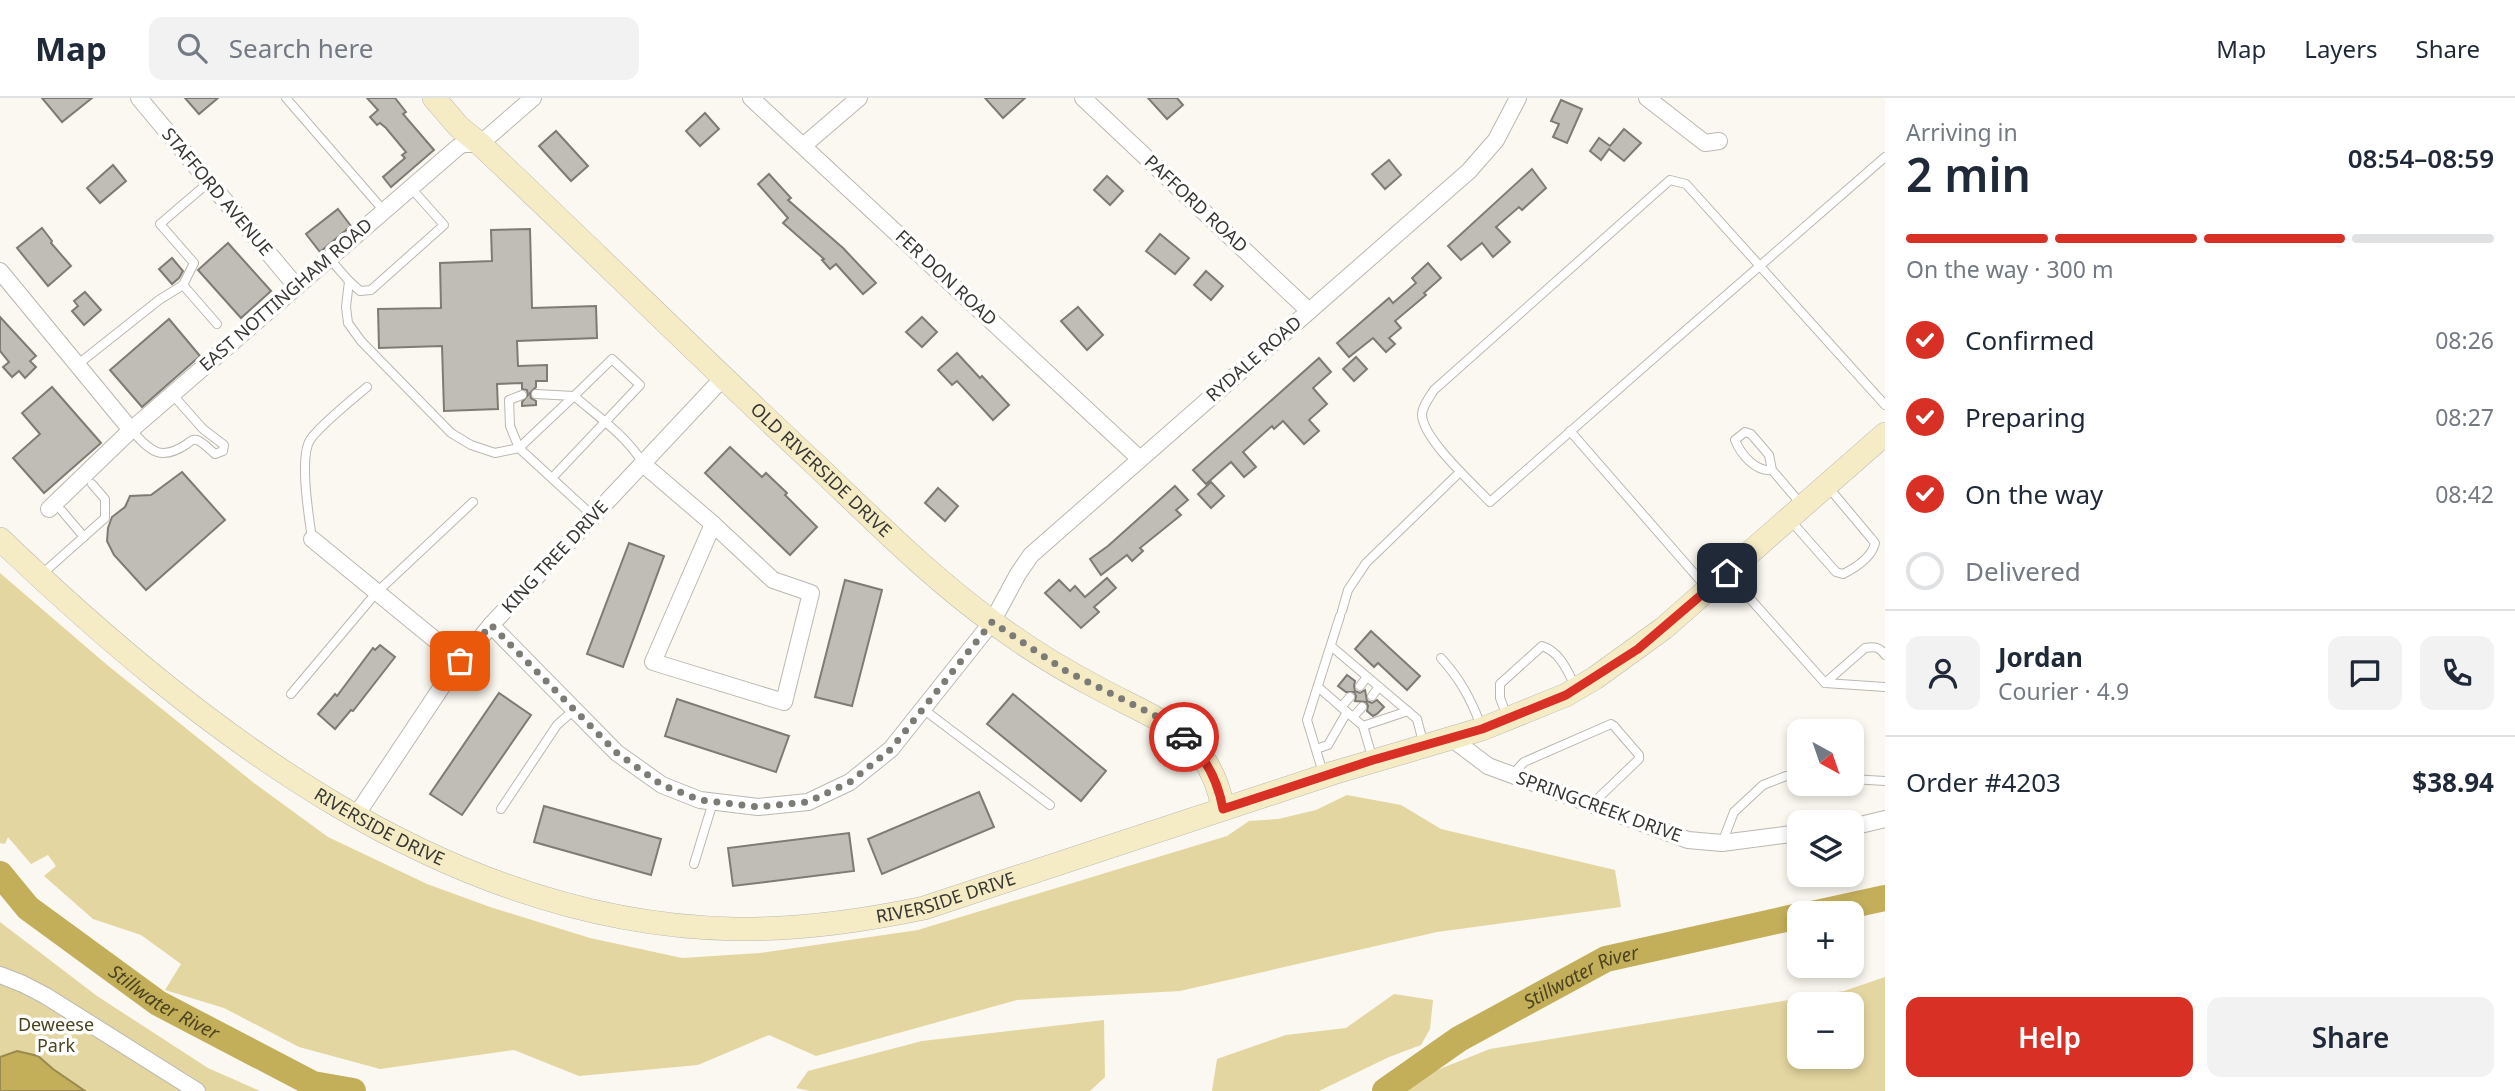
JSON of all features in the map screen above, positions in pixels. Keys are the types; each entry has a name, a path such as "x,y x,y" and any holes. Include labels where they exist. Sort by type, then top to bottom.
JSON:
{"main road":[{"name":"OLD RIVERSIDE DRIVE","path":"434,98 459,127 481,144 723,378 943,585 992,622 1066,671 1156,716 1195,747 1214,778 1223,809"},
{"name":"RIVERSIDE DRIVE","path":"0,539 109,638 210,719 295,781 355,817 433,856 568,905 612,916 673,925 735,929 807,927 924,908 1373,760 1482,729 1576,689 1638,649 1884,436"}],"street":[{"name":"STAFFORD AVENUE","path":"139,98 296,286"},
{"name":"EAST NOTTINGHAM ROAD","path":"55,510 131,430 296,286 458,147 481,144 533,98"},
{"name":"FER DON ROAD","path":"751,98 1140,459"},
{"path":"803,146 859,98"},
{"name":"PAFFORD ROAD","path":"1083,98 1309,311"},
{"name":"RYDALE ROAD","path":"491,625 617,753 662,785 700,800 758,807 808,802 850,782 891,749 923,709 992,622 1031,555 1469,171 1496,140 1518,98"},
{"path":"1647,98 1705,143 1719,141"},
{"path":"0,271 131,430"},
{"name":"KING TREE DRIVE","path":"355,817 460,661 723,378"},
{"path":"643,464 713,524 774,580 811,593 783,702 653,662 713,524"},
{"path":"312,539 460,661"},
{"name":"SPRINGCREEK DRIVE","path":"1451,738 1488,766 1688,840 1721,843 1787,835"},
{"path":"1864,824 1885,819"},
{"path":"0,975 46,996 197,1091"}],"lane":[{"path":"286,98 384,211"},
{"path":"1885,157 1760,266 1570,431 1490,502 1460,472 1424,428 1422,411 1434,390 1670,180 1686,184 1760,266 1885,405"},
{"path":"77,365 159,300 183,285 194,263 159,224 209,182"},
{"path":"329,258 360,291 371,290 444,225 411,188"},
{"path":"349,281 346,307 348,323 361,341 451,433 471,445 495,453 519,448 612,359 640,385 552,478"},
{"path":"183,285 217,324"},
{"path":"312,539 306,499 305,451 310,439 367,387"},
{"path":"131,430 156,453 174,453 193,440 200,441 215,454 223,452 224,445 219,439 203,429 172,394"},
{"path":"536,394 574,396 630,442 643,464"},
{"path":"522,395 509,400 510,426 519,448 594,517"},
{"path":"1570,431 1708,590"},
{"path":"1772,470 1762,471 1756,467 1737,446 1735,440 1745,432 1751,434 1769,455 1772,470 1796,512 1836,572 1843,574 1873,551 1875,543 1827,486"},
{"path":"1324,776 1307,720 1348,590 1366,563 1460,472"},
{"path":"40,576 105,518 105,499 92,484"},
{"path":"291,694 376,593 473,502"},
{"path":"55,510 84,537"},
{"path":"1727,573 1825,683 1885,687"},
{"path":"1331,646 1417,719 1424,746"},
{"path":"1508,719 1500,698 1500,684 1542,646 1552,649 1566,666 1576,689"},
{"path":"1825,683 1866,648 1873,646 1882,650 1885,655"},
{"path":"1441,658 1470,696 1482,729"},
{"path":"1360,685 1367,677"},
{"path":"1318,687 1363,726 1373,760"},
{"path":"1372,696 1379,687"},
{"path":"1316,749 1328,745 1347,712 1350,696"},
{"path":"1347,712 1362,707"},
{"path":"923,709 1050,806"},
{"path":"500,809 557,724 574,710"},
{"path":"1363,726 1408,711"},
{"path":"1512,775 1524,762 1606,725 1614,726 1639,755 1639,759 1592,804"},
{"path":"1721,843 1734,812 1763,785 1787,776"},
{"path":"1864,780 1885,781"},
{"path":"694,864 713,802"}],"green space":[{"path":"0,573 106,664 254,783 328,837 427,884 490,907 590,938 682,958 760,953 918,930 1227,836 1249,821 1278,819 1316,810 1347,795 1401,805 1441,829 1615,870 1621,907 1437,932 1180,991 1017,1000 816,1056 769,1035 698,1065 579,1076 514,1050 380,1069 299,1047 224,1008 165,990 181,964 141,935 93,919 44,876 56,866 48,855 31,864 8,837 5,844 0,843"},
{"name":"Deweese Park","path":"0,922 97,996 208,1068 260,1091 0,1091"},
{"path":"1885,977 1885,1091 1406,1091 1427,1074 1490,1049 1787,1000 1787,1069 1864,1069 1864,992 1838,992"},
{"path":"1394,994 1433,1000 1430,1029 1421,1045 1389,1057 1319,1091 1212,1091 1217,1059 1286,1035 1346,1028"},
{"path":"1104,1020 1105,1077 1090,1091 810,1091 796,1088 808,1071 922,1041"}],"shaded area":[{"path":"17,1051 38,1056 85,1091 0,1091 0,1057"}],"building":[{"path":"42,98 92,98 62,122"},
{"path":"185,98 218,98 199,114"},
{"path":"367,98 395,98 406,112 403,114 434,150 391,187 383,177 405,158 402,155 406,152 386,128 380,123 377,125 370,117 378,110"},
{"path":"985,98 1025,98 1003,118"},
{"path":"1148,98 1177,98 1183,105 1167,119"},
{"path":"1561,100 1582,109 1567,143 1553,137 1559,124 1551,121"},
{"path":"705,113 719,129 700,146 686,131"},
{"path":"1624,129 1641,143 1624,161 1609,149 1601,160 1590,151 1599,138 1610,146"},
{"path":"556,131 588,166 571,181 539,146"},
{"path":"1389,160 1401,175 1385,189 1372,174"},
{"path":"113,165 126,181 100,203 87,188"},
{"path":"1532,169 1546,188 1522,210 1519,207 1496,227 1510,242 1493,257 1482,243 1461,260 1448,246"},
{"path":"769,174 791,198 788,200 843,248 876,283 863,294 836,264 830,269 822,260 824,259 783,223 788,218 758,184"},
{"path":"1107,176 1123,191 1110,205 1094,190"},
{"path":"338,209 351,226 320,252 306,234"},
{"path":"42,228 71,266 48,286 17,248"},
{"path":"530,229 532,308 596,306 597,338 517,341 518,366 547,365 547,381 536,381 536,387 530,393 536,405 522,406 528,395 527,390 522,389 522,383 497,384 498,409 444,411 442,346 379,348 378,309 441,308 440,263 492,261 491,230"},
{"path":"1160,234 1189,258 1175,274 1146,251"},
{"path":"228,243 271,291 241,318 198,270"},
{"path":"172,258 183,271 172,284 159,269"},
{"path":"1428,263 1441,278 1424,293 1426,295 1395,321 1401,328 1389,338 1395,344 1386,352 1373,338 1349,357 1337,343 1389,298 1393,303 1416,283 1412,278"},
{"path":"1206,271 1223,286 1211,300 1194,285"},
{"path":"85,292 101,310 84,325 72,311 78,306 74,301"},
{"path":"1078,307 1103,335 1087,350 1061,321"},
{"path":"0,317 36,356 30,361 36,367 25,378 19,371 12,377 3,367 9,362 0,351"},
{"path":"922,317 937,332 922,347 906,332"},
{"path":"169,319 200,356 142,407 110,370"},
{"path":"957,353 1009,405 993,420 957,381 952,385 938,370"},
{"path":"1356,357 1367,369 1354,381 1343,369"},
{"path":"1319,358 1331,372 1313,388 1327,404 1309,420 1319,431 1304,444 1283,421 1274,429 1272,426 1243,452 1256,467 1244,477 1231,462 1206,484 1193,470"},
{"path":"52,387 101,443 44,493 13,458 40,434 22,413"},
{"path":"730,447 762,477 766,473 817,527 790,555 705,473"},
{"path":"182,472 225,520 146,590 114,555 107,541 108,528 112,517 125,507 130,496 151,495"},
{"path":"1211,482 1224,496 1211,508 1198,494"},
{"path":"1175,486 1188,500 1176,510 1181,515 1140,548 1143,551 1132,561 1127,555 1101,575 1090,559"},
{"path":"938,488 958,506 945,521 925,503"},
{"path":"629,543 664,556 623,667 587,654"},
{"path":"1107,578 1116,588 1094,607 1099,612 1081,628 1045,593 1059,580 1070,591 1075,586 1085,597"},
{"path":"845,580 882,590 852,706 815,697"},
{"path":"1371,631 1420,676 1407,690 1378,663 1374,667 1355,649"},
{"path":"380,645 395,657 353,711 351,710 335,729 318,714 335,694 337,696 373,648 375,650"},
{"path":"1347,675 1355,681 1355,691 1360,693 1365,690 1367,701 1372,703 1377,700 1384,707 1377,714 1373,716 1367,711 1366,702 1355,701 1354,692 1346,692 1338,686"},
{"path":"499,693 531,715 462,815 430,794"},
{"path":"1013,694 1106,771 1081,801 987,724"},
{"path":"677,699 789,736 776,772 665,736"},
{"path":"979,792 994,827 882,874 868,839"},
{"path":"544,806 661,839 651,875 534,842"},
{"path":"849,833 854,871 733,886 728,848"}],"waterway":[{"name":"Stillwater River","path":"0,874 28,908 158,1003 313,1084 353,1091"},
{"name":"Stillwater River","path":"1864,903 1885,898"},
{"name":"Stillwater River","path":"1385,1091 1459,1039 1606,959 1787,919"}],"way so far":[{"path":"460,661 491,625 617,753 662,785 700,800 758,807 808,802 850,782 891,749 992,622 1066,671 1156,716 1184,737"}],"route":[{"path":"1184,737 1205,761 1214,778 1223,809 1373,760 1482,729 1566,695 1638,649 1727,573"}]}
